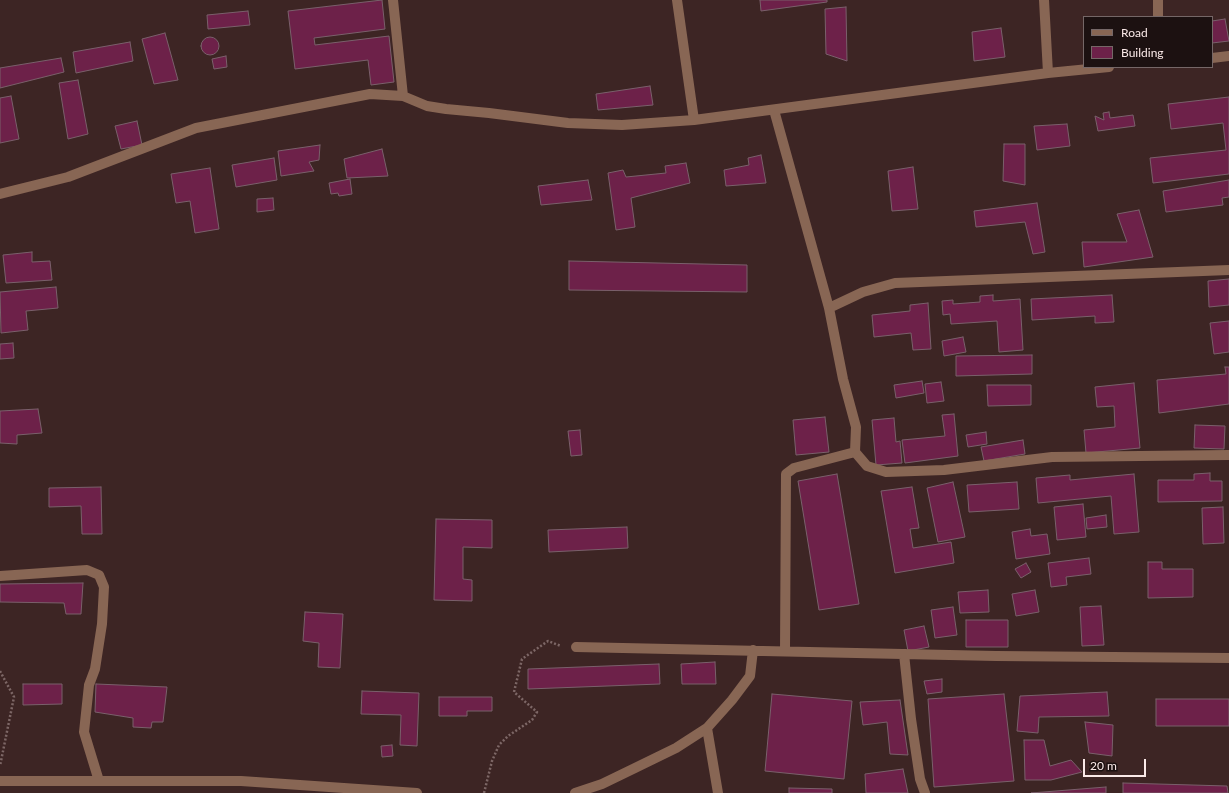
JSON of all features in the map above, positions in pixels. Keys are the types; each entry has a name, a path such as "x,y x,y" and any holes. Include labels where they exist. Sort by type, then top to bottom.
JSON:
{"street":[{"path":"393,0 403,96"},
{"path":"677,0 694,120"},
{"path":"1044,0 1048,73"},
{"path":"1158,0 1158,16"},
{"path":"1213,58 1229,56"},
{"path":"0,194 68,177 196,128 370,94 403,96 427,106 446,109 568,123 622,125 694,120 1048,73 1099,68"},
{"path":"774,110 829,308 843,379 856,426 855,452 867,466 886,472 944,470 1052,457 1229,455"},
{"path":"829,308 863,292 895,283 1229,270"},
{"path":"785,651 786,474 794,468 855,452"},
{"path":"0,576 87,570 99,575 104,587 102,624 95,669 89,685 84,732 99,781"},
{"path":"576,647 904,654 1229,658"},
{"path":"575,793 602,784 676,748 707,728 732,700 750,676 753,650"},
{"path":"904,654 910,718 920,779 925,793"},
{"path":"707,728 718,793"},
{"path":"0,781 241,781 417,793"}],"path":[{"path":"484,793 492,761 499,745 508,736 532,720 537,712 514,692 522,659 548,641 558,645 576,647"},
{"path":"0,671 14,697 0,768"}],"building":[{"path":"382,0 385,29 314,38 315,45 389,36 394,82 371,85 368,60 295,69 288,11"},
{"path":"760,0 827,0 827,2 761,11"},
{"path":"846,7 847,61 826,54 825,9"},
{"path":"248,11 250,25 208,29 207,15"},
{"path":"1225,19 1229,41 1213,43 1213,21"},
{"path":"1001,28 1005,57 974,61 972,32"},
{"path":"165,33 178,80 154,84 142,39"},
{"path":"210,37 216,40 219,46 216,52 210,55 204,52 201,46 204,40"},
{"path":"130,42 133,61 76,73 73,52"},
{"path":"226,56 227,67 214,69 212,59"},
{"path":"61,58 64,72 0,88 0,68"},
{"path":"78,80 88,134 68,139 59,83"},
{"path":"650,86 653,105 598,110 596,94"},
{"path":"11,96 19,139 0,143 0,98"},
{"path":"1229,97 1229,174 1153,183 1150,158 1226,150 1223,123 1171,129 1168,104"},
{"path":"1109,112 1110,118 1133,115 1135,126 1098,131 1095,116 1104,120 1103,113"},
{"path":"137,121 142,145 121,149 115,126"},
{"path":"1067,124 1070,146 1037,150 1034,126"},
{"path":"1004,144 1025,144 1025,185 1003,181"},
{"path":"320,145 319,160 309,162 314,171 281,176 278,151"},
{"path":"382,149 388,176 347,178 344,159"},
{"path":"761,155 766,183 726,186 724,170 749,165 748,158"},
{"path":"274,158 277,180 236,187 232,165"},
{"path":"686,163 690,183 631,198 635,227 616,230 608,173 623,170 626,177 666,173 665,166"},
{"path":"913,167 918,209 892,211 888,171"},
{"path":"210,168 219,229 195,233 190,201 176,203 171,174"},
{"path":"350,179 352,194 339,196 338,193 331,194 329,183"},
{"path":"588,180 592,200 541,205 538,186"},
{"path":"1229,180 1229,197 1222,198 1223,205 1166,212 1163,191"},
{"path":"273,198 274,210 257,212 257,199"},
{"path":"1037,203 1045,252 1033,254 1025,222 976,227 974,211"},
{"path":"1139,210 1153,257 1084,267 1082,242 1127,242 1117,214"},
{"path":"32,252 32,262 50,261 52,280 6,283 3,255"},
{"path":"569,261 747,265 747,292 569,290"},
{"path":"1229,279 1229,305 1209,307 1208,281"},
{"path":"56,287 58,308 26,311 28,330 1,333 0,292"},
{"path":"993,295 993,301 1020,299 1023,350 999,352 997,321 951,324 950,314 943,315 942,301 953,300 953,304 980,302 980,296"},
{"path":"1112,295 1114,322 1095,323 1095,316 1032,320 1031,299"},
{"path":"928,303 931,349 913,350 911,333 874,337 872,315 910,311 910,305"},
{"path":"1229,321 1229,352 1214,354 1210,323"},
{"path":"963,337 966,352 944,356 942,341"},
{"path":"13,343 14,358 0,359 0,344"},
{"path":"1032,355 1032,374 956,376 956,356"},
{"path":"1225,367 1229,367 1229,404 1159,413 1157,380 1226,374"},
{"path":"922,381 924,393 896,398 894,385"},
{"path":"941,382 944,401 927,403 925,384"},
{"path":"1134,383 1140,448 1086,453 1084,430 1115,427 1114,406 1097,407 1095,387"},
{"path":"987,385 1031,385 1031,405 988,406"},
{"path":"38,409 42,433 17,435 17,444 0,443 0,411"},
{"path":"954,414 958,456 905,463 902,440 945,436 942,415"},
{"path":"825,417 829,452 796,455 793,420"},
{"path":"894,418 896,442 900,441 902,463 876,465 872,420"},
{"path":"1195,425 1225,426 1224,449 1194,448"},
{"path":"580,430 582,455 571,456 568,431"},
{"path":"986,432 987,444 968,447 966,435"},
{"path":"1023,440 1025,454 984,461 981,447"},
{"path":"1210,473 1210,481 1222,481 1222,501 1158,502 1158,480 1194,480 1194,474"},
{"path":"837,474 859,604 819,610 798,481"},
{"path":"1134,474 1139,532 1114,534 1111,496 1038,503 1036,478 1070,475 1070,480"},
{"path":"953,482 965,537 938,542 927,488"},
{"path":"1017,482 1019,509 969,512 967,485"},
{"path":"101,487 102,534 82,534 81,506 49,507 49,488"},
{"path":"912,487 919,528 910,529 913,548 951,542 954,563 895,573 881,491"},
{"path":"1083,504 1086,537 1057,540 1054,507"},
{"path":"1223,507 1224,543 1203,544 1202,508"},
{"path":"1106,515 1107,527 1087,529 1086,518"},
{"path":"436,519 492,520 492,548 463,547 463,579 472,580 472,601 434,600"},
{"path":"627,527 628,548 549,552 548,530"},
{"path":"1030,529 1031,536 1047,534 1050,554 1016,559 1012,532"},
{"path":"1089,558 1091,574 1066,577 1067,585 1051,587 1048,563"},
{"path":"1148,562 1162,562 1162,569 1193,569 1193,597 1148,598"},
{"path":"1026,563 1031,572 1021,578 1015,569"},
{"path":"83,583 81,614 66,614 64,603 0,602 0,584"},
{"path":"988,590 989,612 960,613 958,592"},
{"path":"1035,590 1039,612 1016,616 1012,594"},
{"path":"1101,606 1104,645 1082,646 1080,607"},
{"path":"953,607 957,635 935,638 931,610"},
{"path":"305,612 343,614 340,668 318,667 319,643 303,641"},
{"path":"966,620 1008,620 1008,647 966,647"},
{"path":"924,626 929,647 908,651 904,630"},
{"path":"715,662 716,684 682,684 681,664"},
{"path":"659,664 660,684 528,689 528,669"},
{"path":"942,679 942,692 927,694 924,681"},
{"path":"23,684 62,684 62,704 23,705"},
{"path":"96,684 167,687 163,722 152,722 151,728 133,727 133,718 95,712"},
{"path":"362,691 419,693 417,746 400,745 401,715 361,714"},
{"path":"1107,692 1109,716 1039,717 1038,733 1017,731 1020,696"},
{"path":"772,694 852,701 844,779 765,771"},
{"path":"1004,694 1014,781 934,787 928,699"},
{"path":"439,697 492,697 492,711 467,711 467,716 439,716"},
{"path":"1156,699 1229,699 1229,726 1156,726"},
{"path":"900,700 908,755 890,754 887,722 863,725 860,702"},
{"path":"1085,722 1113,725 1112,756 1089,753"},
{"path":"1024,740 1044,740 1050,766 1071,760 1082,772 1051,780 1025,780"},
{"path":"392,745 393,756 382,757 381,746"},
{"path":"903,769 908,793 866,793 865,774"},
{"path":"1123,783 1227,786 1228,793 1123,793"},
{"path":"1106,787 1106,793 1031,793"},
{"path":"789,788 832,789 832,793 789,793"}]}
